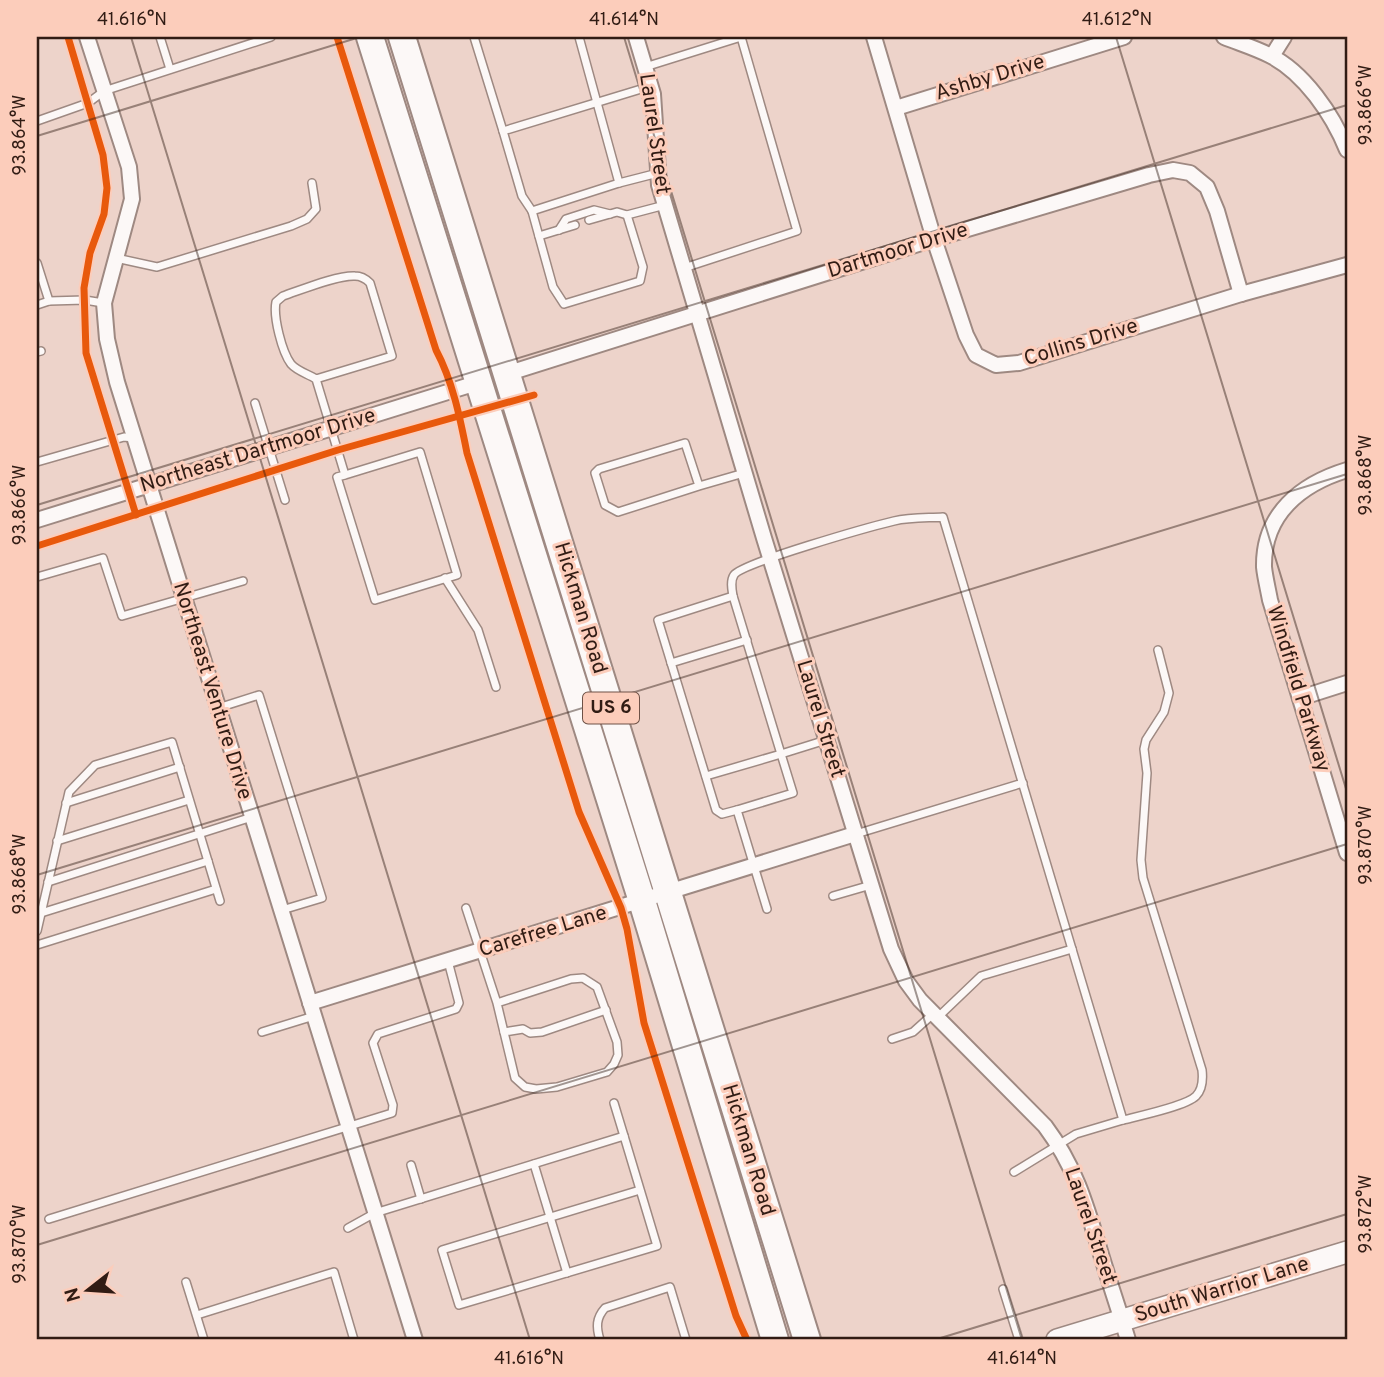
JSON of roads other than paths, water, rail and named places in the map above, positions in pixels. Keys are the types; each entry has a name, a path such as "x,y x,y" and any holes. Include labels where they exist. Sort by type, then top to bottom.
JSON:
{"highway":[{"name":"Hickman Road","path":"370,37 642,901 775,1340"},
{"name":"Hickman Road","path":"402,37 807,1340"}],"street":[{"name":"Northeast Venture Drive","path":"87,37 129,167 132,199 104,303 107,339 133,438 415,1340"},
{"name":"Laurel Street","path":"636,37 651,86 659,185 744,473 894,958 906,981 934,1016 1034,1115 1058,1144 1084,1197 1125,1330"},
{"name":"Collins Drive","path":"874,37 965,335 976,355 996,365 1019,363 1241,294 1347,265"},
{"name":"Ashby Drive","path":"896,108 1124,37"},
{"path":"1224,37 1272,56 1313,89 1346,139"},
{"path":"1272,56 1284,37"},
{"name":"Dartmoor Drive","path":"479,383 934,239 1173,170 1190,173 1207,187 1241,294"},
{"name":"Northeast Dartmoor Drive","path":"37,520 479,383"},
{"name":"Windfield Parkway","path":"1347,470 1324,477 1299,492 1284,506 1268,536 1264,567 1270,600 1347,853"},
{"path":"1300,698 1347,683"},
{"name":"Carefree Lane","path":"312,1010 448,961 855,834"},
{"name":"South Warrior Lane","path":"1057,1340 1125,1330 1347,1252"}],"lane":[{"path":"160,37 170,69"},
{"path":"37,121 88,103 104,91 271,37"},
{"path":"474,37 523,196 532,211 553,287 564,304 640,281 643,267 627,215"},
{"path":"579,37 619,183"},
{"path":"645,67 741,37 797,232 683,268"},
{"path":"503,131 651,86"},
{"path":"532,211 659,173"},
{"path":"115,258 157,267 291,226 307,219 316,209 312,183"},
{"path":"589,220 617,212 627,215 665,205"},
{"path":"559,230 566,219 594,210 610,214"},
{"path":"539,236 575,225"},
{"path":"37,263 49,301"},
{"path":"316,379 392,356 370,283 365,278 344,278 283,296 276,302 276,322 287,358 293,367 316,379 345,475"},
{"path":"37,305 49,301 85,300 104,303"},
{"path":"255,403 285,500"},
{"path":"37,462 124,437 133,438"},
{"path":"699,486 685,443 599,469 595,473 604,505 618,512 744,473"},
{"path":"420,452 457,575 375,600 337,477 345,475 420,452"},
{"path":"733,596 658,620 716,810 722,814 793,793 733,596 731,583 734,575 741,569 770,558 896,520 943,517 1123,1120"},
{"path":"37,577 103,558 122,616 243,581"},
{"path":"445,578 478,630 496,687"},
{"path":"671,663 747,640"},
{"path":"1014,1172 1076,1134 1189,1101 1201,1090 1202,1070 1143,878 1141,860 1147,773 1144,749 1146,740 1164,712 1169,693 1158,650"},
{"path":"218,708 259,695 322,898 281,911"},
{"path":"706,776 826,740"},
{"path":"37,931 69,792 95,765 172,742 220,901"},
{"path":"66,803 180,767"},
{"path":"855,834 1023,783"},
{"path":"57,841 189,800"},
{"path":"737,810 767,909"},
{"path":"48,882 251,817"},
{"path":"41,913 208,861"},
{"path":"833,896 871,885"},
{"path":"37,945 216,890"},
{"path":"466,908 497,1003 516,1078 525,1087 557,1087 607,1072 614,1064 618,1055 617,1042 606,1010 597,987 583,978 571,979 497,1003"},
{"path":"892,1040 913,1032 981,976 1072,949"},
{"path":"49,1219 393,1113 393,1105 373,1043 378,1034 456,1009 459,1003 448,961"},
{"path":"262,1032 312,1010"},
{"path":"504,1032 523,1029 542,1032 606,1010"},
{"path":"614,1103 657,1246 459,1305 442,1250 640,1190"},
{"path":"348,1228 375,1213 624,1136"},
{"path":"534,1164 567,1273"},
{"path":"411,1165 421,1199"},
{"path":"197,1315 334,1272 354,1340"},
{"path":"186,1282 204,1340"},
{"path":"600,1340 596,1324 605,1308 670,1287 686,1340"},
{"path":"1003,1289 1019,1340"}]}
